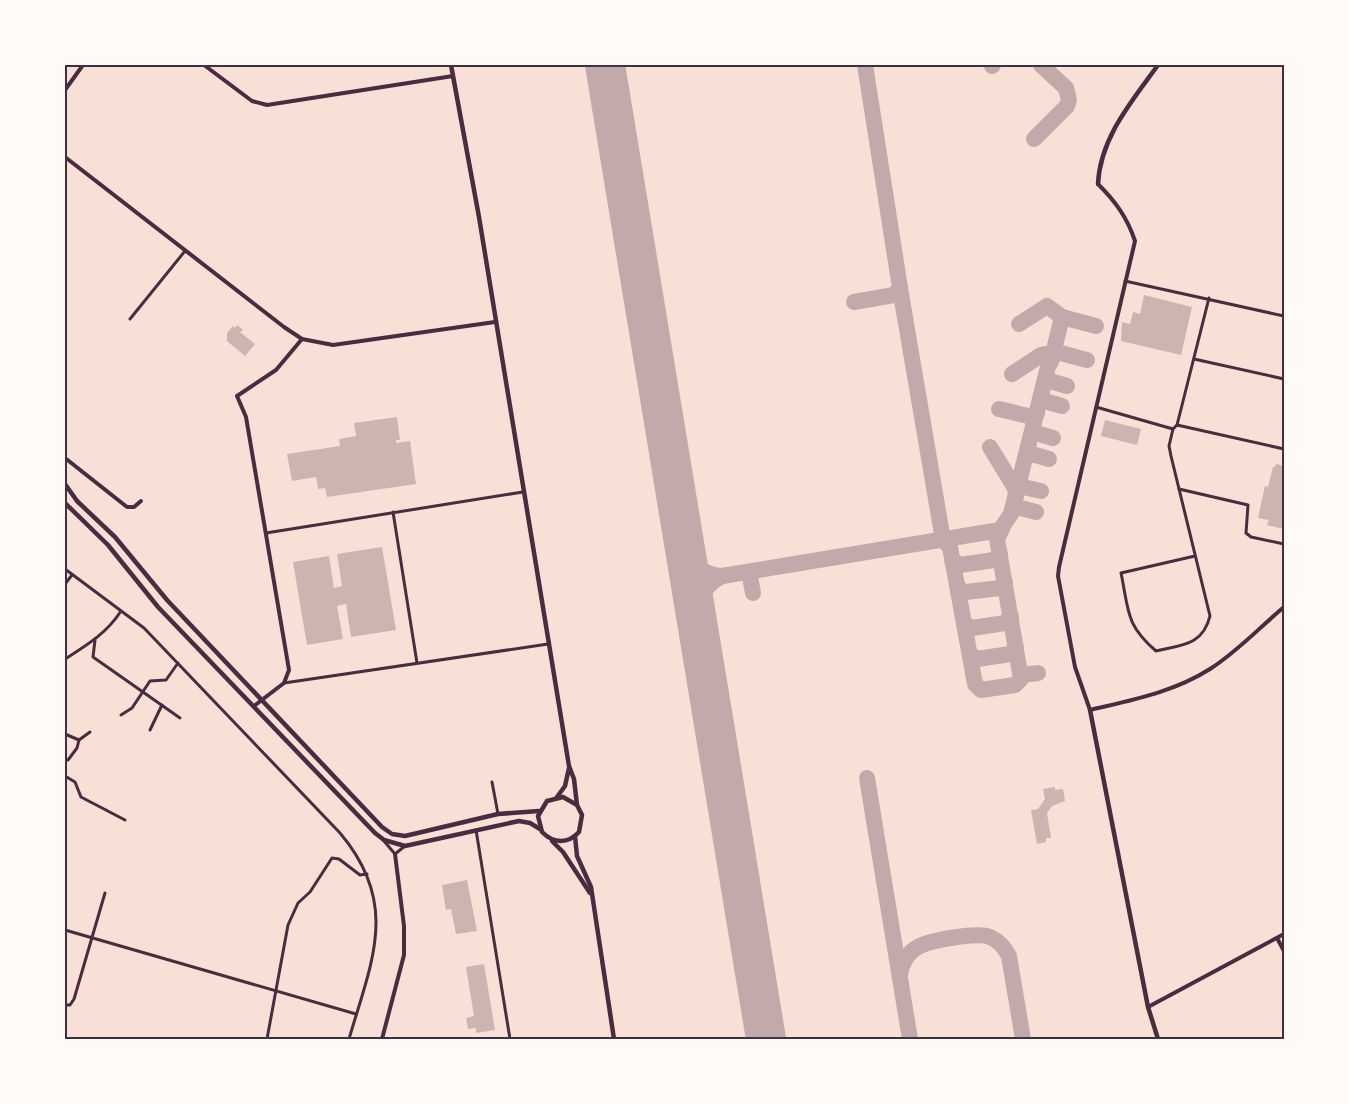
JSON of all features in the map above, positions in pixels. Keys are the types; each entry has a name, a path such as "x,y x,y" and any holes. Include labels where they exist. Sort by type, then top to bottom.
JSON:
{"main road":[{"path":"451,65 569,766 574,779 577,804 582,821 575,836 577,856 592,896 614,1039"},
{"path":"1098,184 1098,166 1117,124 1158,65"},
{"path":"67,486 77,501 115,538 167,600 382,827 392,834 405,836 498,814 539,811"},
{"path":"65,503 108,545 158,607 375,834 384,840 405,846 476,830 519,822 530,822 551,839 563,852 592,896"},
{"path":"1090,710 1148,1007 1158,1039"},
{"path":"557,797 567,780 569,766"},
{"path":"542,832 538,822 539,811 547,801 557,797 568,798 577,804"},
{"path":"551,839 564,841 575,836"}],"street":[{"path":"65,90 83,65"},
{"path":"204,65 252,101 268,105 453,76"},
{"path":"65,157 284,327 302,338 333,345 495,322"},
{"path":"1098,184 1115,201 1128,222 1135,241 1065,535 1058,576 1075,667 1090,710 1135,701 1179,685 1210,669 1234,651 1284,607"},
{"path":"130,319 185,250"},
{"path":"1125,281 1284,316"},
{"path":"1195,556 1121,573 1131,624 1156,651 1198,638 1207,626 1210,616 1169,446 1173,430 1177,425 1209,298"},
{"path":"254,706 284,683 289,670 246,417 236,396 276,370 302,338"},
{"path":"1194,359 1284,379"},
{"path":"1096,408 1173,430"},
{"path":"1177,425 1284,450"},
{"path":"65,458 127,507 134,507 141,501"},
{"path":"1179,489 1248,505 1246,533 1251,537 1284,544"},
{"path":"266,533 523,492"},
{"path":"394,512 417,663"},
{"path":"65,569 144,628 340,833 359,857 367,874 375,900 376,938 349,1039"},
{"path":"65,584 72,574"},
{"path":"65,658 94,640 114,621 121,611"},
{"path":"94,640 93,657 180,718"},
{"path":"284,683 548,644"},
{"path":"121,715 132,708 150,681 166,680 178,663"},
{"path":"150,730 162,705"},
{"path":"68,760 77,748 79,740 90,732"},
{"path":"65,734 79,740"},
{"path":"65,776 75,782 81,796 125,820"},
{"path":"492,782 498,814"},
{"path":"476,830 510,1039"},
{"path":"382,1039 404,955 404,926 394,854 384,840"},
{"path":"394,854 405,846"},
{"path":"267,1039 288,925 298,903 310,892 329,859 335,857 360,875 367,874"},
{"path":"65,1005 70,1004 74,999 105,893"},
{"path":"65,930 356,1014"},
{"path":"1148,1007 1284,934"},
{"path":"1277,938 1284,951"}],"building":[{"path":"1144,295 1192,307 1181,355 1121,341 1122,322 1130,324 1133,312 1140,314"},
{"path":"237,325 243,330 240,332 255,344 245,356 227,341 227,333 233,326 235,328"},
{"path":"397,417 400,440 396,440 396,443 410,441 416,484 327,497 325,488 318,489 316,477 292,481 287,454 340,446 339,439 356,436 354,423"},
{"path":"1105,420 1141,429 1137,445 1101,436"},
{"path":"1276,464 1284,466 1284,529 1267,525 1269,520 1258,518 1265,486 1268,487 1273,467"},
{"path":"382,547 396,630 351,637 346,604 337,606 343,639 307,645 293,562 329,556 334,588 342,586 337,554"},
{"path":"1055,787 1055,790 1063,789 1065,801 1052,806 1047,813 1051,838 1046,838 1046,842 1037,844 1031,810 1038,809 1045,799 1043,789"},
{"path":"467,880 477,931 456,934 451,909 446,910 442,885"},
{"path":"484,964 495,1030 476,1033 476,1028 468,1029 466,1018 474,1016 466,967"}],"taxiway":[{"path":"865,65 901,294 943,540 950,547 975,684 981,690 1015,685 1021,679 997,539 1002,529"},
{"path":"1034,139 1067,106 1069,100 1066,88 1041,65"},
{"path":"854,302 894,295 900,288"},
{"path":"1019,324 1047,306 1062,317 1051,362"},
{"path":"1062,317 1096,326"},
{"path":"1053,351 1087,360"},
{"path":"685,545 699,567 708,573 722,576 1000,530 1011,514 1050,359 1045,354 1041,355 1012,374"},
{"path":"1044,384 1050,381 1067,386"},
{"path":"1042,396 1045,401 1062,406"},
{"path":"999,409 1032,417 1037,413"},
{"path":"1033,429 1036,433 1053,438"},
{"path":"990,447 1015,488 1016,496"},
{"path":"1027,457 1032,454 1049,459"},
{"path":"1018,490 1023,487 1041,491"},
{"path":"1012,510 1017,507 1036,512"},
{"path":"952,560 960,565 994,560 1000,554"},
{"path":"753,571 750,577 753,593"},
{"path":"697,617 701,598 707,588 722,576"},
{"path":"957,585 961,591 966,592 1000,588 1005,582"},
{"path":"964,623 972,628 1005,623 1011,616"},
{"path":"970,654 977,659 1010,654 1016,647"},
{"path":"1021,675 1038,673"},
{"path":"867,778 910,1039"},
{"path":"900,975 903,963 908,955 914,949 924,944 965,936 990,937 1001,945 1009,956 1023,1039"}],"runway":[{"path":"605,65 766,1039"}]}
